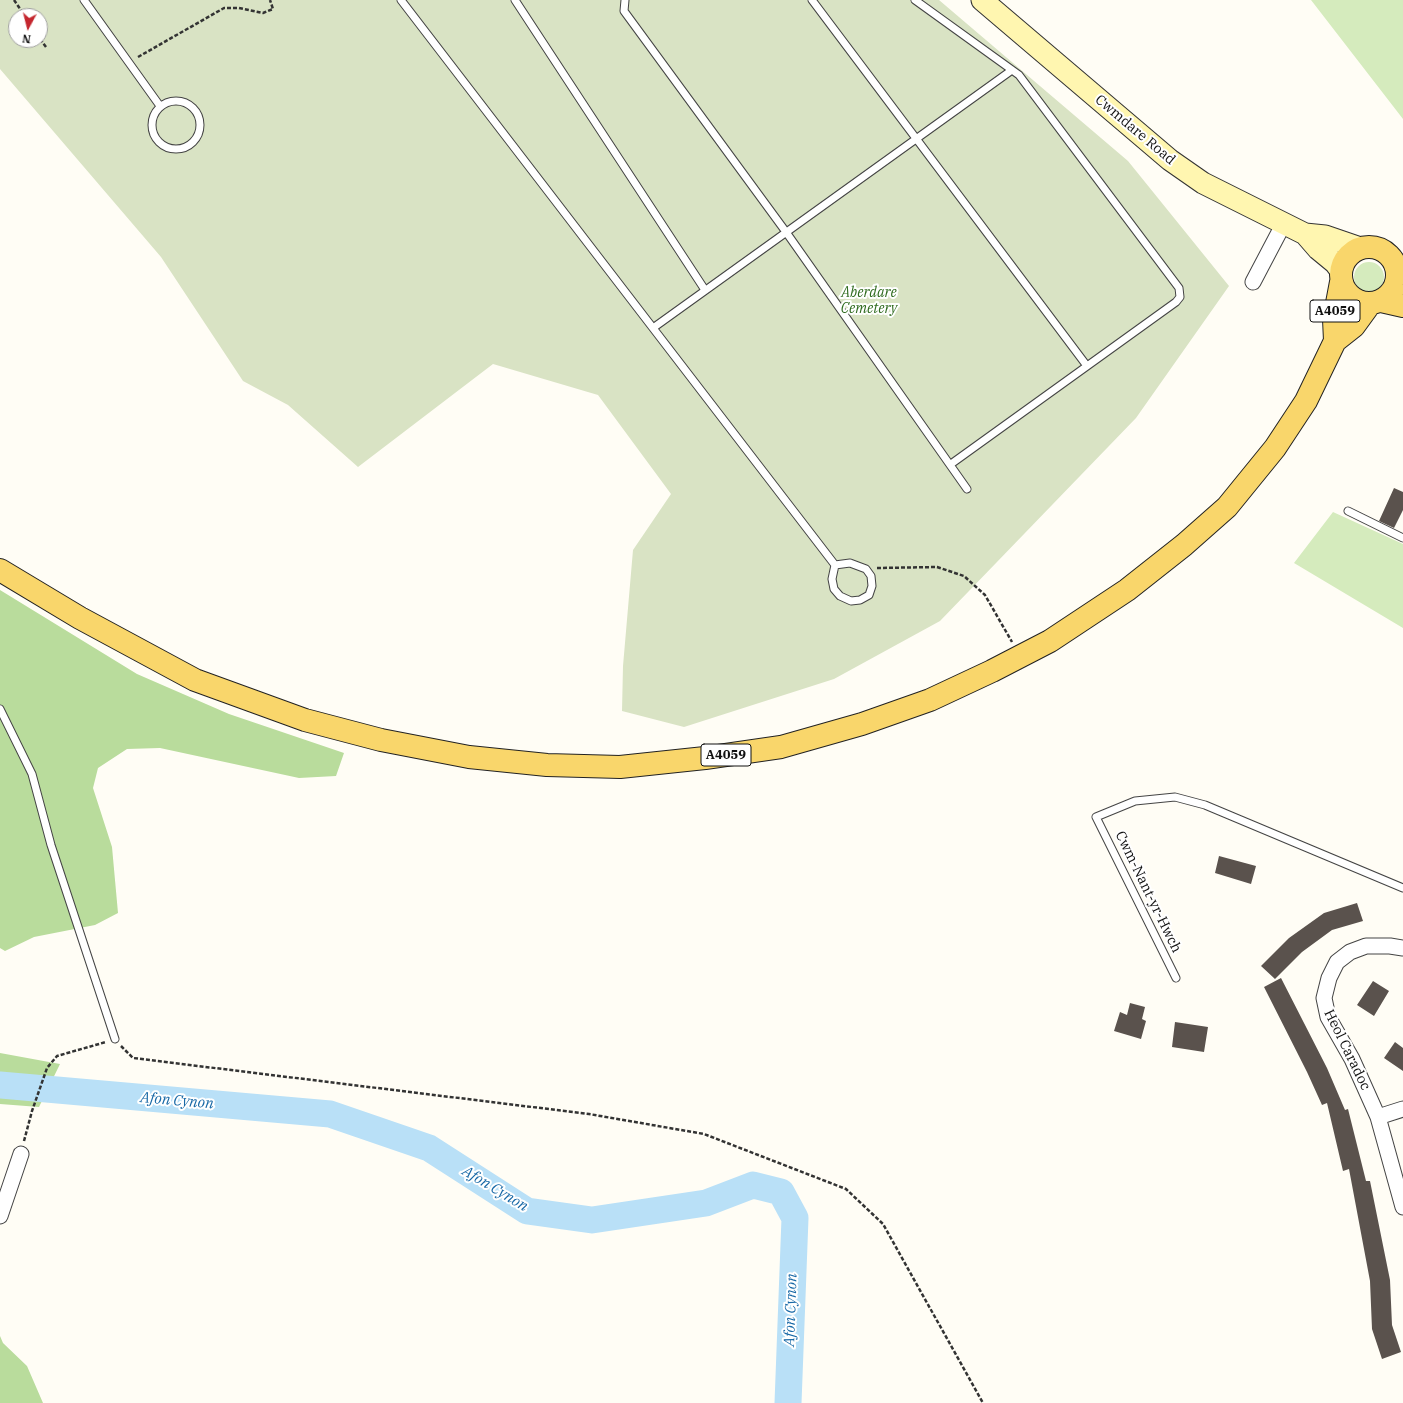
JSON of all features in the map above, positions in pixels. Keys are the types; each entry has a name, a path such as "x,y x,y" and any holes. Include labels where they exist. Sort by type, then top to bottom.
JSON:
{"main road":[{"name":"Cwmdare Road","path":"982,0 1170,160 1203,183 1284,222 1305,234 1318,249 1335,263 1341,276"},
{"name":"Cwmdare Road","path":"1305,234 1325,236 1360,248"},
{"path":"1369,246 1385,251 1391,256 1396,265 1400,278 1388,296 1375,302 1356,300 1350,296 1341,276 1348,256 1360,248 1369,246"},
{"name":"A4059","path":"1335,341 1334,319 1341,276"},
{"name":"A4059","path":"0,570 80,618 195,680 305,720 382,740 468,757 547,765 620,767 705,758 781,747 862,724 930,700 1050,641 1127,590 1184,545 1226,507 1275,448 1306,401 1335,341 1354,326 1375,302 1403,306"}],"street":[{"path":"1253,282 1284,222"},
{"name":"Heol Caradoc","path":"1403,948 1390,946 1366,946 1350,952 1337,962 1329,978 1324,998 1328,1017 1352,1058 1378,1117 1403,1205"},
{"path":"1378,1117 1403,1109"},
{"path":"0,1216 21,1154"}],"lane":[{"path":"84,0 160,106"},
{"path":"401,0 835,565 832,579 834,589 840,596 851,601 860,600 869,595 872,586 871,576 866,568 850,563 835,565"},
{"path":"515,0 705,290"},
{"path":"625,0 624,11 786,232 951,464 967,489"},
{"path":"812,0 1087,366"},
{"path":"915,0 1019,75 1179,288 1180,297 1176,302 951,464"},
{"path":"653,328 1012,70"},
{"path":"167,102 184,102 197,112 200,120 200,128 198,136 193,143 179,150 164,147 157,142 153,135 152,120 160,106 167,102"},
{"path":"1348,512 1403,538"},
{"path":"0,708 32,774 51,845 115,1039"},
{"name":"Cwm-Nant-yr-Hwch","path":"1176,978 1096,817 1135,801 1175,797 1206,805 1250,822 1403,888"}],"path":[{"path":"129,62 224,8 239,8 263,13 273,9 270,0"},
{"path":"866,568 937,567 964,576 985,595 1020,657"},
{"path":"21,1154 32,1111 47,1068 57,1056 115,1039 133,1058 589,1114 704,1134 846,1190 883,1224 983,1403"}],"green space":[{"name":"Aberdare Cemetery","path":"0,0 939,0 1128,161 1229,286 1136,418 940,621 834,679 684,727 622,711 623,666 633,550 671,494 598,395 493,364 358,467 288,405 243,381 161,257 0,69"},
{"path":"1311,0 1403,0 1403,119"},
{"path":"1369,262 1380,266 1384,277 1380,288 1369,292 1358,288 1354,277 1358,266"},
{"path":"1333,512 1403,544 1403,628 1294,563"},
{"path":"0,590 137,674 229,714 344,753 336,776 299,778 160,748 127,749 98,768 93,788 112,847 118,913 95,925 34,937 5,951 0,948"},
{"path":"0,1053 60,1064 39,1107 0,1104"},
{"path":"0,1336 3,1343 27,1366 43,1403 0,1403"}],"building":[{"path":"1394,488 1403,492 1403,510 1394,528 1379,521"},
{"path":"1219,856 1256,866 1251,884 1215,873"},
{"path":"1357,903 1363,921 1332,930 1302,952 1275,979 1261,966 1289,938 1324,913"},
{"path":"1281,978 1327,1068 1345,1110 1348,1109 1366,1181 1370,1181 1390,1280 1392,1325 1401,1352 1382,1359 1372,1329 1370,1281 1349,1169 1343,1171 1327,1103 1322,1105 1264,987"},
{"path":"1373,981 1389,991 1374,1016 1357,1005"},
{"path":"1130,1003 1145,1007 1142,1019 1146,1021 1141,1039 1114,1031 1120,1012 1127,1015"},
{"path":"1175,1022 1208,1027 1204,1052 1172,1047"},
{"path":"1395,1042 1403,1048 1403,1071 1384,1058"}],"waterway":[{"name":"Afon Cynon","path":"0,1085 330,1114 429,1148 527,1211 592,1220 706,1203 753,1185 781,1192 795,1218 788,1403"}]}
